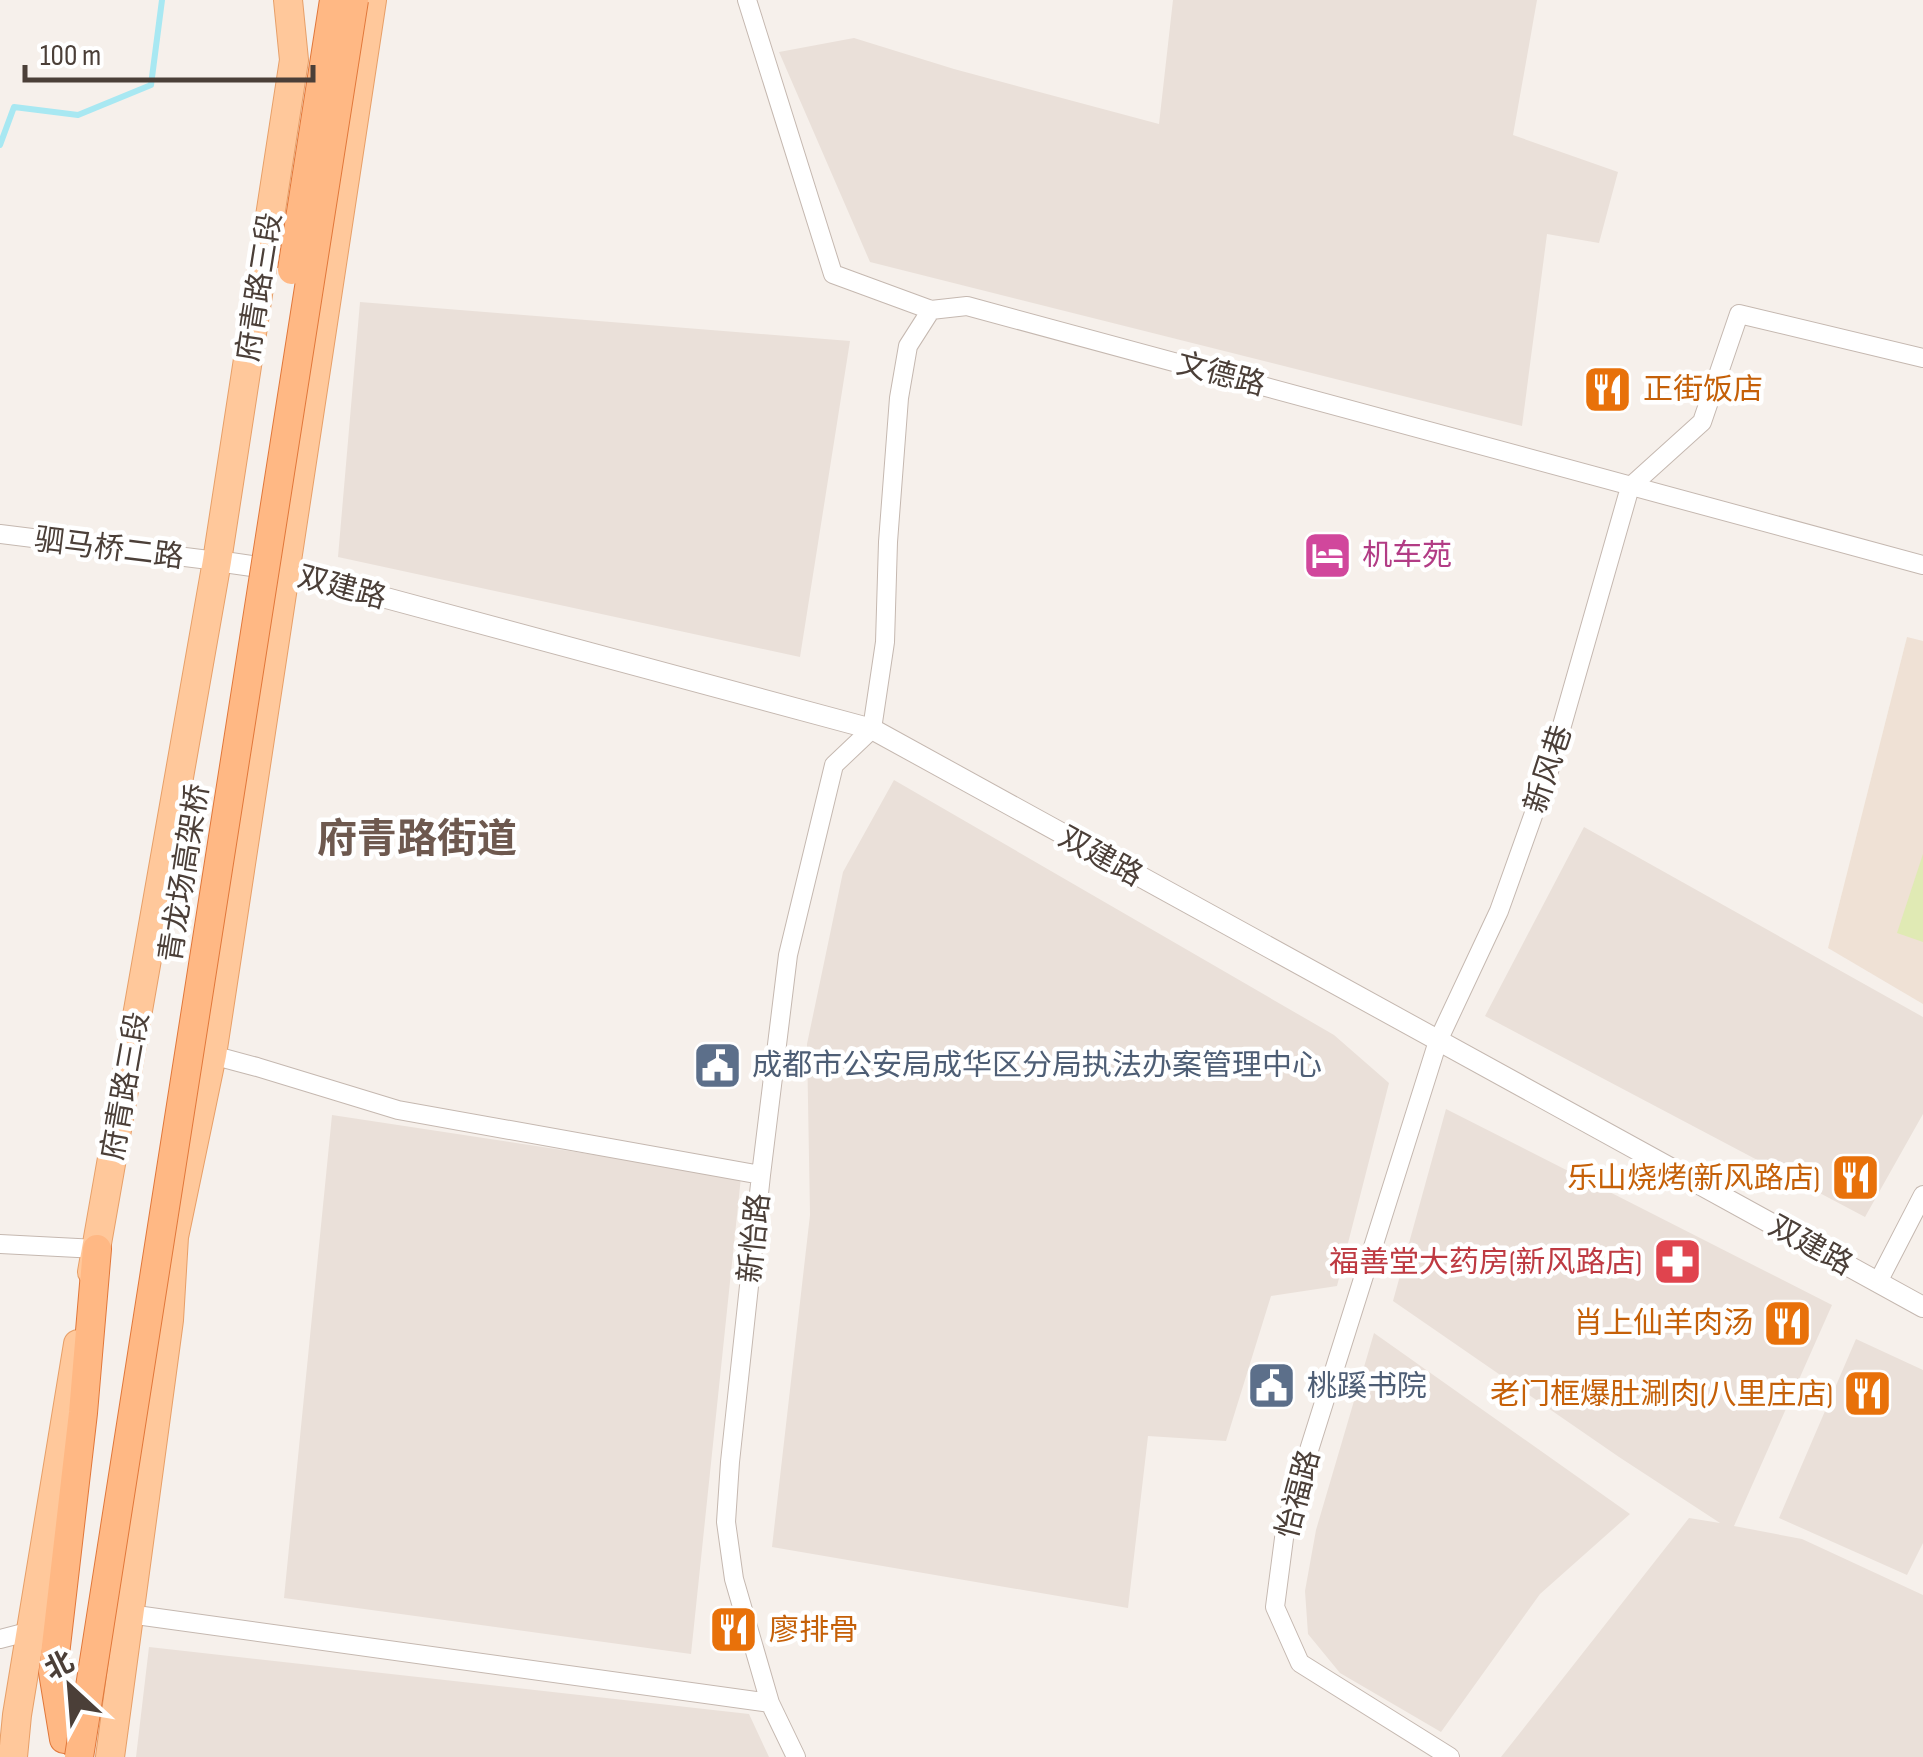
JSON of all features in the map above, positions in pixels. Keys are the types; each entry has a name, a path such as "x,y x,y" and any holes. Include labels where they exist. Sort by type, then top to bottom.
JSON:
{"highway":[{"name":"青龙场高架桥","path":"71,1748 334,0"},
{"name":"青龙场高架桥","path":"71,1748 354,0"},
{"path":"71,1748 104,1676 156,1306 174,1237"},
{"path":"71,1748 53,1672 83,1413 97,1249"}],"main road":[{"name":"府青路三段","path":"13,1757 80,1328 218,561 294,60 288,0"},
{"path":"294,60 303,0"},
{"path":"110,1757 169,1320 174,1237 212,1055 372,0"}],"street":[{"path":"747,0 833,274 931,310 908,346 898,398 885,642 872,729"},
{"name":"文德路","path":"931,310 967,306 1923,564"},
{"path":"1630,487 1702,422 1738,314 1923,358"},
{"name":"新风巷","path":"1438,1041 1499,911 1549,770 1630,487"},
{"name":"驷马桥二路","path":"0,534 218,561"},
{"name":"双建路","path":"218,561 286,572 872,729 1923,1307"},
{"name":"新怡路","path":"796,1757 770,1703 734,1579 726,1522 730,1462 788,956 834,766 872,729"},
{"name":"怡福路","path":"1438,1041 1286,1523 1275,1607 1300,1663 1450,1757"},
{"path":"212,1055 398,1110 760,1175"},
{"path":"1878,1282 1923,1195"},
{"path":"0,1244 97,1249"},
{"path":"129,1614 770,1703"},
{"path":"0,1640 31,1632"}],"shaded area":[{"path":"1173,0 1537,0 1513,135 1618,172 1599,243 1547,234 1522,426 870,262 779,52 854,38 1159,124"},
{"path":"360,302 850,341 800,657 338,557"},
{"path":"1907,637 1923,641 1923,1004 1828,948"},
{"path":"894,780 1334,1035 1389,1083 1337,1286 1271,1296 1226,1441 1148,1436 1128,1608 772,1547 810,1215 807,1044 843,872"},
{"path":"1584,827 1923,1017 1923,1114 1865,1217 1485,1016"},
{"path":"1446,1109 1832,1305 1734,1526 1802,1539 1923,1595 1923,1757 1501,1757 1689,1518 1720,1523 1393,1301"},
{"path":"332,1115 741,1177 691,1654 284,1598"},
{"path":"1374,1333 1630,1514 1540,1594 1441,1732 1340,1673 1308,1634 1305,1591 1316,1530"},
{"path":"1856,1339 1923,1370 1923,1543 1907,1575 1779,1518"},
{"path":"149,1647 749,1714 769,1757 136,1757"}],"green space":[{"path":"1923,854 1923,942 1897,933"}],"waterway":[{"path":"0,145 14,107 78,115 151,85 162,0"}],"place":[{"name":"正街饭店","path":"1608,389"},
{"name":"机车苑","path":"1327,555"},
{"name":"成都市公安局成华区分局执法办案管理中心","path":"717,1065"},
{"name":"乐山烧烤(新风路店)","path":"1855,1178"},
{"name":"福善堂大药房(新风路店)","path":"1677,1262"},
{"name":"肖上仙羊肉汤","path":"1788,1323"},
{"name":"桃蹊书院","path":"1272,1386"},
{"name":"老门框爆肚涮肉(八里庄店)","path":"1868,1394"},
{"name":"廖排骨","path":"734,1630"}],"district":[{"name":"府青路街道","path":"417,838"}]}
